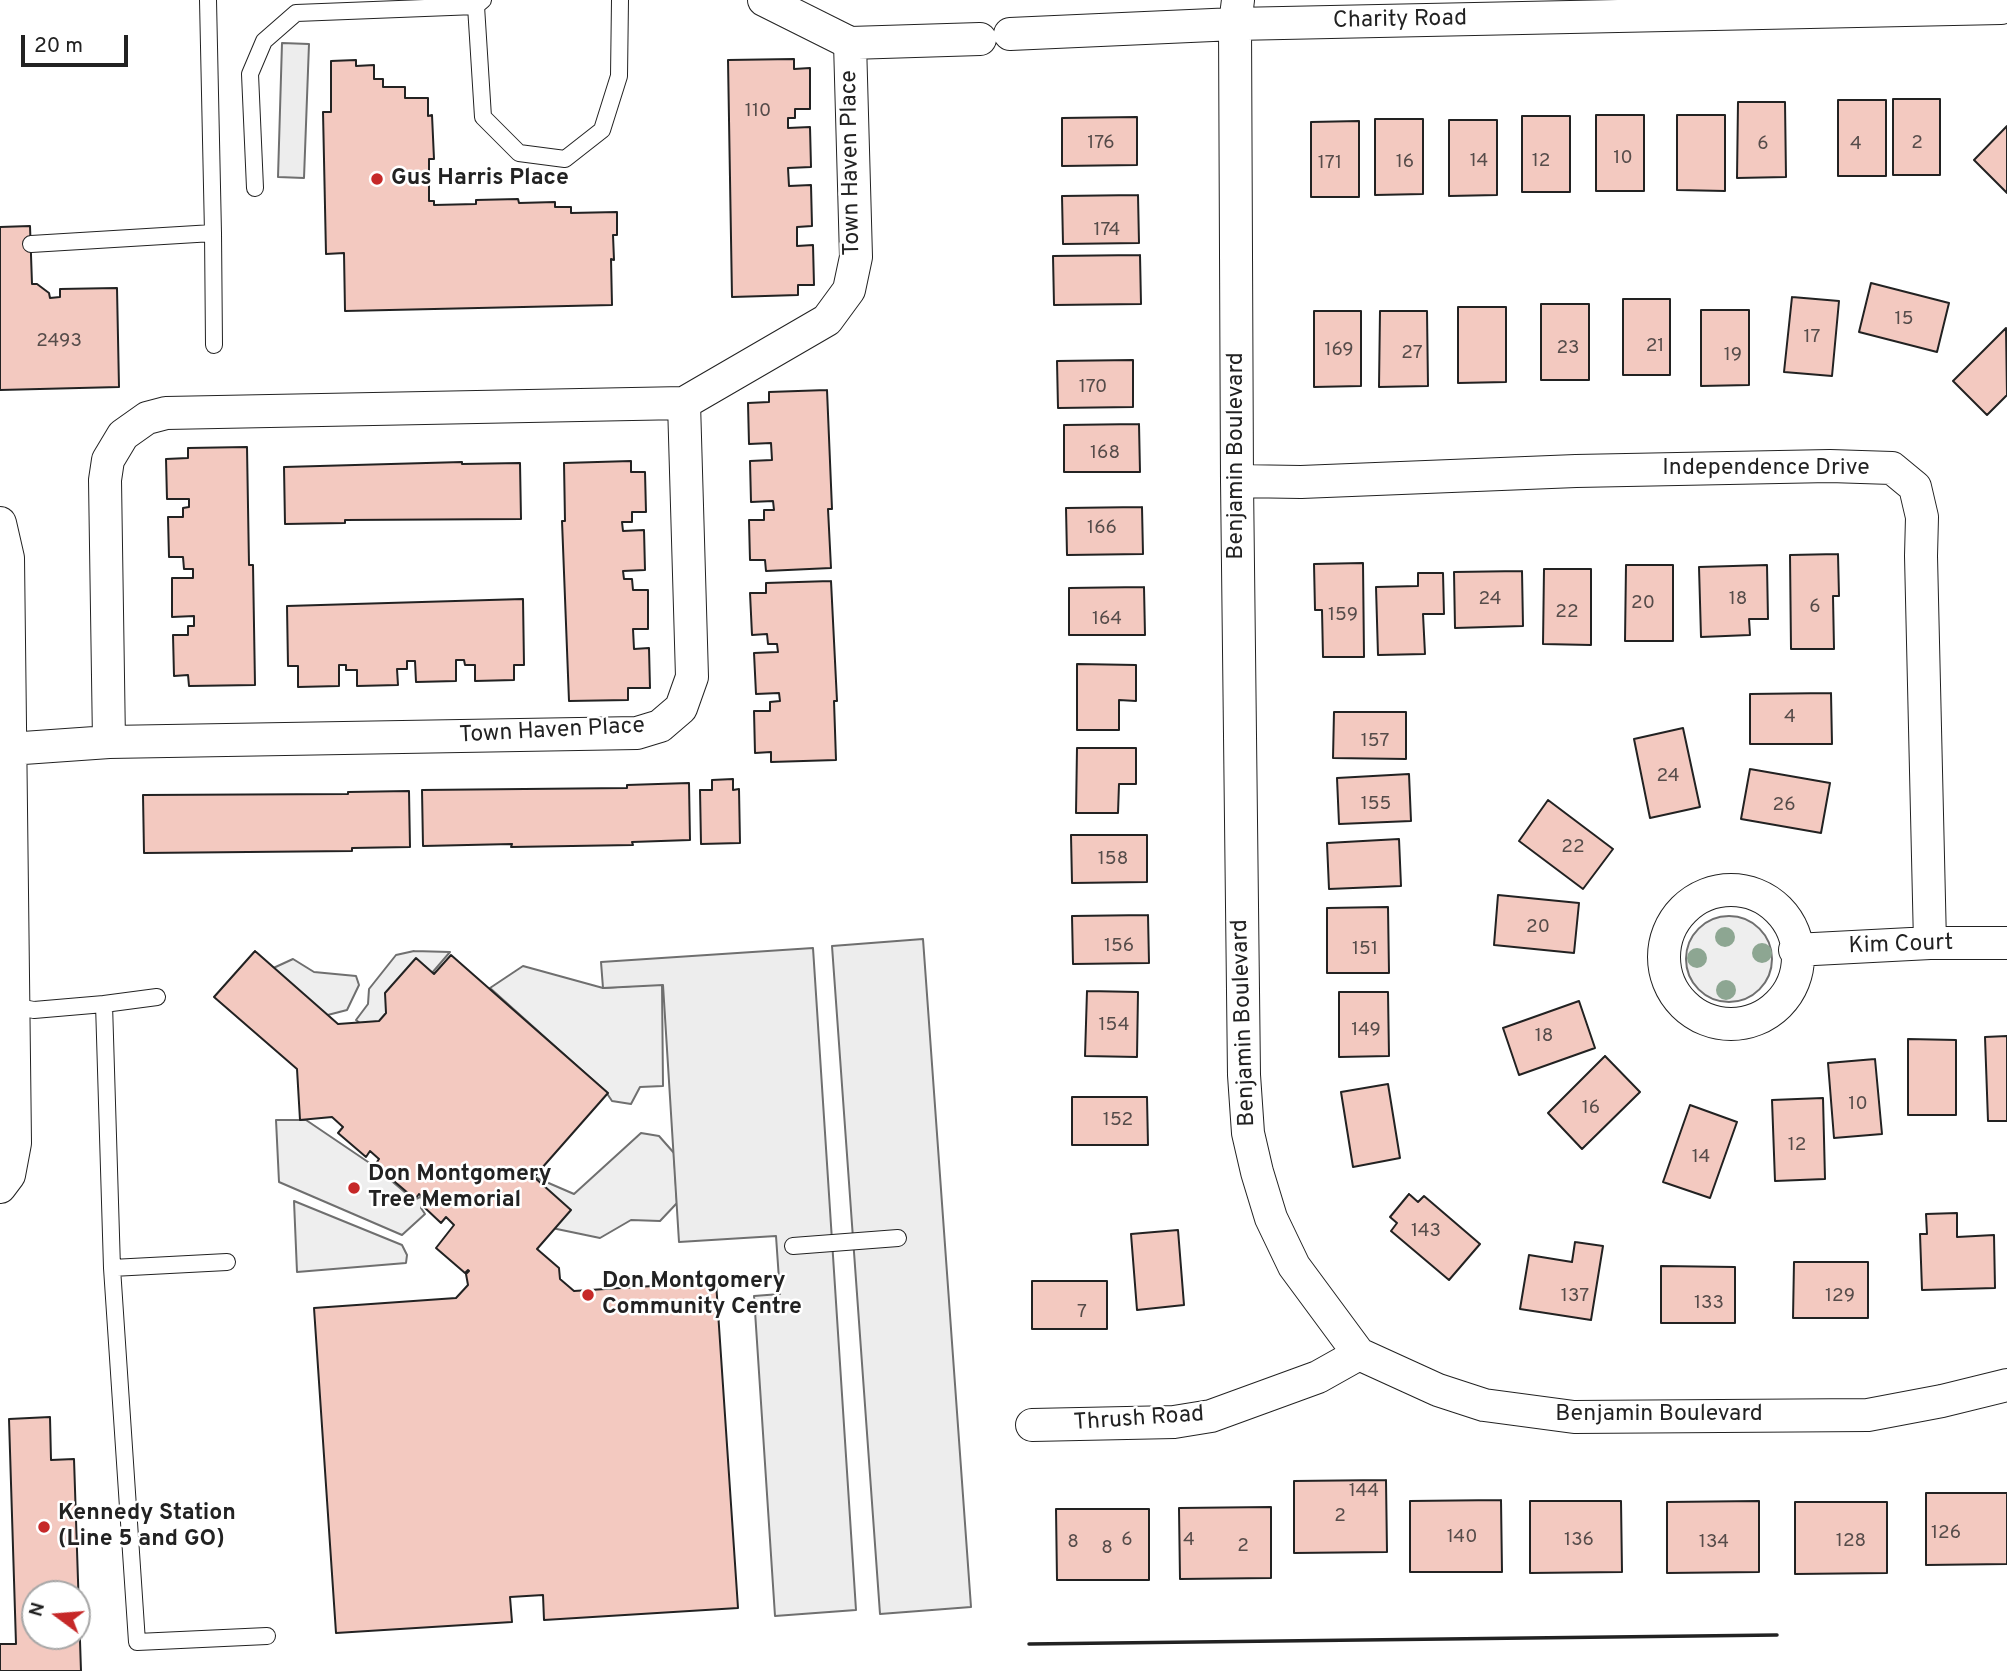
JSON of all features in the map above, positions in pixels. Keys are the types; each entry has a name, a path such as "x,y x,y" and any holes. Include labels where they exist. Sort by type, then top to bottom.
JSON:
{"street":[{"name":"Town Haven Place","path":"764,0 850,43 995,37"},
{"name":"Charity Road","path":"995,37 1237,12 2003,7"},
{"name":"Benjamin Boulevard","path":"1237,12 1237,481 1243,1062 1248,1133 1271,1218 1294,1266 1359,1354 1438,1390 1484,1405 1574,1417 1868,1415 2007,1385"},
{"name":"Town Haven Place","path":"109,742 105,480 108,460 122,435 147,418 166,413 684,403 827,320 849,290 856,257 850,43"},
{"name":"Town Haven Place","path":"9,749 109,742 637,733 660,726 681,708 692,677 684,403"},
{"name":"Independence Drive","path":"1237,481 1301,482 1576,471 1830,466 1892,468 1914,487 1922,517 1930,943"},
{"path":"0,523 8,558 11,1006 15,1143 9,1175 0,1188"},
{"path":"1721,890 1744,890 1765,898 1774,905 1783,913 1795,933 1795,950 1796,976 1787,996 1772,1012 1753,1021 1731,1024 1709,1021 1690,1011 1675,995 1666,975 1664,954 1669,931 1681,912 1699,897 1721,890"},
{"name":"Kim Court","path":"1795,950 1930,943 2007,943"},
{"name":"Thrush Road","path":"1032,1425 1174,1422 1212,1416 1318,1377 1359,1354"}],"lane":[{"path":"208,0 214,345"},
{"path":"255,188 250,74 264,41 296,13 479,3 483,117 519,153 565,159 602,130 619,76 620,0"},
{"path":"31,244 213,233"},
{"path":"11,1006 34,1010 157,998"},
{"path":"104,1004 112,1268 137,1642 267,1636"},
{"path":"793,1246 898,1238"},
{"path":"112,1268 227,1262"}],"shaded area":[{"path":"282,43 309,44 304,178 278,177"},
{"path":"1721,916 1737,916 1760,928 1769,942 1772,959 1769,976 1760,990 1737,1002 1721,1002 1705,995 1693,983 1686,967 1686,951 1693,935 1705,923"},
{"path":"923,939 971,1607 880,1614 832,946"},
{"path":"813,948 856,1610 775,1616 754,1296 780,1294 776,1236 679,1242 663,985 603,988 601,962"},
{"path":"414,951 450,952 377,1037 356,1020 368,1004 369,989 396,955"},
{"path":"293,959 314,972 356,976 359,985 347,1010 320,1017 269,970"},
{"path":"523,966 603,988 662,984 663,1086 640,1087 631,1104 612,1101 606,1092 490,988"},
{"path":"276,1120 306,1120 374,1166 414,1200 420,1197 424,1200 421,1208 425,1214 402,1235 279,1182"},
{"path":"641,1133 659,1136 674,1153 677,1203 660,1221 631,1220 600,1238 552,1228 507,1212 537,1178 574,1194"},
{"path":"294,1201 402,1245 407,1255 406,1263 297,1272"}],"building":[{"path":"794,59 794,69 810,68 810,109 795,109 795,118 788,118 788,128 810,127 811,167 788,168 789,186 811,185 812,226 797,227 797,246 813,245 814,285 798,285 798,295 732,297 728,60"},
{"name":"Gus Harris Place","path":"356,60 356,66 374,65 374,79 383,79 383,87 405,87 405,98 428,98 428,116 432,115 434,159 429,159 429,201 434,201 434,205 518,199 519,203 555,202 555,207 571,207 571,213 617,212 617,235 613,235 614,260 611,259 612,305 345,311 344,253 326,254 323,112 331,112 331,61"},
{"path":"1893,99 1940,99 1940,175 1893,175"},
{"path":"1838,100 1886,100 1886,176 1838,176"},
{"path":"1738,102 1785,102 1786,177 1737,178"},
{"path":"1596,115 1644,115 1644,191 1596,191"},
{"path":"1677,115 1725,115 1725,191 1677,190"},
{"path":"1522,116 1570,116 1570,192 1522,192"},
{"path":"1137,117 1137,165 1062,166 1062,118"},
{"path":"1375,119 1423,119 1423,194 1375,195"},
{"path":"1449,120 1497,120 1497,195 1449,196"},
{"path":"1359,121 1359,197 1311,197 1311,122"},
{"path":"2007,126 2007,193 1974,160"},
{"path":"1138,195 1139,243 1063,244 1062,196"},
{"path":"30,226 32,284 37,284 49,293 50,298 60,297 60,289 117,288 119,387 0,390 0,227"},
{"path":"1140,255 1141,304 1054,305 1053,256"},
{"path":"1871,283 1949,303 1937,352 1859,332"},
{"path":"1792,297 1839,301 1832,376 1784,372"},
{"path":"1623,299 1670,299 1670,375 1623,375"},
{"path":"1541,304 1589,304 1589,380 1541,380"},
{"path":"1458,307 1506,307 1506,382 1458,383"},
{"path":"1701,310 1749,310 1749,385 1701,386"},
{"path":"1314,311 1361,311 1361,386 1314,387"},
{"path":"1380,311 1427,311 1428,386 1379,387"},
{"path":"2006,328 2007,395 1987,415 1953,381"},
{"path":"1133,360 1133,407 1058,408 1057,361"},
{"path":"827,390 832,509 828,509 831,568 766,571 765,560 750,560 749,520 764,520 764,510 774,510 773,501 751,502 750,461 772,460 771,443 749,444 748,403 769,402 769,392"},
{"path":"1139,424 1140,472 1064,472 1064,425"},
{"path":"247,447 255,685 189,686 188,675 174,676 173,635 188,635 188,626 194,626 194,616 172,617 172,578 193,578 193,569 184,569 183,557 169,557 168,517 183,517 183,508 189,507 189,499 167,499 166,459 188,458 188,448"},
{"path":"631,461 631,472 645,472 646,512 632,512 632,522 622,522 623,531 644,530 645,570 623,571 624,579 632,579 633,590 648,590 648,629 633,629 634,649 649,648 650,688 628,688 628,700 569,701 562,521 565,521 564,463"},
{"path":"520,463 521,519 345,520 345,523 285,524 284,467"},
{"path":"1142,507 1143,554 1067,555 1066,508"},
{"path":"1838,554 1839,596 1833,596 1834,649 1791,649 1790,555"},
{"path":"1363,563 1364,657 1323,657 1322,610 1315,610 1314,564"},
{"path":"1626,565 1673,565 1673,641 1625,641"},
{"path":"1767,565 1768,619 1749,619 1750,635 1701,637 1699,567"},
{"path":"1544,569 1591,569 1591,645 1543,644"},
{"path":"1522,571 1523,626 1455,628 1454,572"},
{"path":"1418,573 1443,573 1444,614 1423,614 1425,654 1378,655 1376,587 1418,586"},
{"path":"831,581 837,701 834,701 836,760 771,762 771,752 755,753 754,711 770,711 770,702 780,701 779,693 756,694 754,653 778,652 777,644 768,644 767,634 752,635 750,593 766,593 766,583"},
{"path":"1144,587 1145,635 1069,635 1069,588"},
{"path":"523,599 524,665 514,665 514,680 475,681 475,665 465,665 464,660 456,660 456,681 416,682 415,661 407,661 407,669 397,669 398,685 357,686 357,670 346,670 346,665 339,665 339,686 298,687 298,666 288,666 287,606"},
{"path":"1077,664 1136,665 1136,701 1119,700 1119,730 1077,730"},
{"path":"1831,693 1832,744 1750,744 1750,694"},
{"path":"1334,712 1406,712 1406,759 1333,758"},
{"path":"1683,728 1700,807 1650,818 1634,739"},
{"path":"1077,748 1136,748 1136,784 1119,784 1118,813 1076,813"},
{"path":"1750,769 1830,783 1821,833 1741,819"},
{"path":"1409,774 1411,821 1339,824 1337,778"},
{"path":"733,779 733,790 739,789 740,843 701,844 700,790 712,790 712,780"},
{"path":"689,783 690,840 632,842 633,845 423,846 422,790 627,788 627,785"},
{"path":"409,791 410,847 352,848 352,851 144,853 143,795"},
{"path":"1548,800 1613,849 1583,889 1519,841"},
{"path":"1071,835 1147,835 1147,882 1072,883"},
{"path":"1399,839 1401,886 1329,889 1327,843"},
{"path":"1498,895 1579,903 1574,953 1494,945"},
{"path":"1388,907 1389,973 1327,973 1327,908"},
{"path":"1148,915 1149,963 1073,964 1072,916"},
{"name":"Don Montgomery Community Centre","path":"255,951 338,1024 379,1021 386,1013 385,993 416,958 434,974 451,955 608,1093 534,1177 571,1210 537,1249 559,1268 560,1279 574,1291 716,1282 738,1608 544,1620 543,1595 510,1597 512,1622 336,1633 314,1308 456,1298 468,1285 466,1274 469,1271 465,1273 436,1248 454,1225 446,1217 441,1223 424,1207 428,1202 419,1194 415,1199 375,1165 379,1159 370,1151 366,1157 338,1133 343,1127 332,1117 300,1120 297,1069 214,997"},
{"path":"1087,991 1138,992 1137,1057 1085,1056"},
{"path":"1339,992 1388,992 1389,1056 1339,1057"},
{"path":"1579,1001 1595,1048 1519,1075 1503,1028"},
{"path":"2007,1036 2007,1121 1988,1121 1985,1037"},
{"path":"1908,1039 1956,1040 1956,1115 1908,1115"},
{"path":"1605,1056 1640,1092 1582,1149 1548,1113"},
{"path":"1875,1059 1882,1134 1834,1138 1828,1063"},
{"path":"1388,1084 1400,1158 1353,1167 1341,1092"},
{"path":"1072,1097 1147,1097 1148,1145 1072,1145"},
{"path":"1823,1098 1825,1179 1775,1181 1772,1100"},
{"path":"1690,1105 1737,1122 1710,1198 1663,1182"},
{"path":"1409,1194 1418,1202 1424,1196 1480,1244 1449,1280 1391,1231 1397,1223 1390,1217"},
{"path":"1957,1213 1957,1237 1994,1235 1995,1288 1922,1290 1920,1234 1927,1234 1926,1214"},
{"path":"1178,1230 1184,1305 1137,1310 1131,1234"},
{"path":"1575,1242 1603,1246 1591,1320 1520,1309 1529,1255 1572,1262"},
{"path":"1794,1262 1868,1262 1868,1318 1793,1318"},
{"path":"1661,1266 1735,1267 1735,1323 1661,1323"},
{"path":"1032,1281 1107,1281 1107,1329 1032,1329"},
{"name":"Kennedy Station (Line 5 and GO)","path":"50,1417 51,1460 74,1459 78,1580 21,1580 21,1650 80,1650 81,1671 0,1671 0,1644 16,1644 9,1419"},
{"path":"1386,1480 1387,1552 1294,1553 1294,1481"},
{"path":"1926,1493 2007,1493 2007,1564 1926,1565"},
{"path":"1501,1500 1502,1572 1410,1572 1410,1501"},
{"path":"1530,1501 1621,1501 1622,1572 1530,1573"},
{"path":"1759,1501 1759,1572 1667,1573 1667,1502"},
{"path":"1795,1502 1887,1502 1887,1573 1795,1574"},
{"path":"1271,1507 1271,1578 1180,1579 1179,1508"},
{"path":"1056,1509 1149,1509 1149,1580 1057,1580"}],"wall":[{"path":"1029,1644 1777,1635"}],"place":[{"name":"Gus Harris Place","path":"377,179"},
{"name":"Don Montgomery Tree Memorial","path":"354,1188"},
{"name":"Don Montgomery Community Centre","path":"588,1295"},
{"name":"Kennedy Station (Line 5 and GO)","path":"44,1527"}]}
